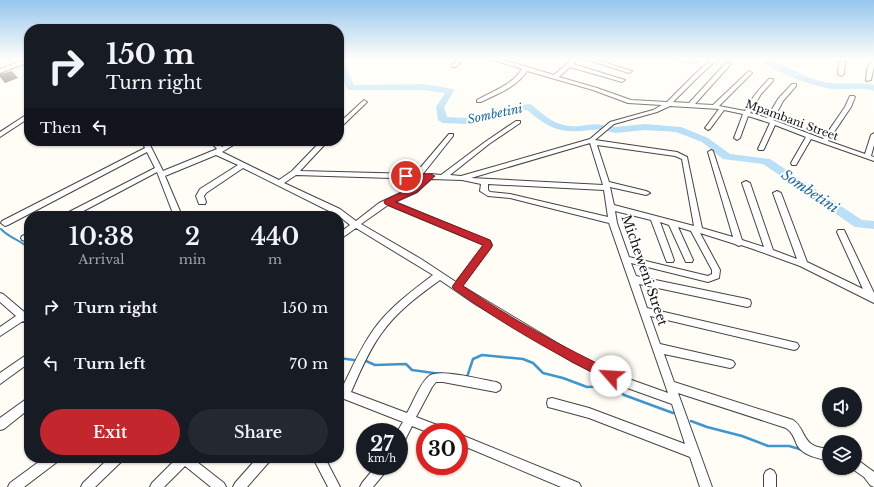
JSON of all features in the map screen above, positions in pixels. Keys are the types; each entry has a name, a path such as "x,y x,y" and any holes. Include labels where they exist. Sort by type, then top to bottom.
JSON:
{"street":[{"path":"479,101 514,82"},
{"name":"Mpambani Street","path":"570,82 630,102 714,107 746,113 871,158"},
{"path":"593,141 612,123 655,111 667,105 690,82"},
{"path":"691,105 712,82"},
{"path":"714,107 740,82"},
{"path":"736,138 746,113 755,98 770,82"},
{"path":"761,149 780,100 794,86"},
{"path":"824,142 848,107 852,97"},
{"path":"344,121 364,102"},
{"path":"708,128 723,108"},
{"path":"0,135 24,118"},
{"path":"443,177 487,143 518,122"},
{"path":"417,176 451,135"},
{"path":"871,158 874,135"},
{"path":"794,163 810,136"},
{"path":"462,178 593,141 677,154 685,158 696,230 716,270 716,276 708,279 626,259"},
{"name":"Micheweni Street","path":"593,141 607,186 613,221 632,279 658,348 706,487"},
{"path":"216,146 218,151 243,165 279,184 337,211"},
{"path":"79,211 228,146"},
{"path":"279,184 294,173 320,146"},
{"path":"28,211 149,148 176,211"},
{"path":"711,152 739,242"},
{"path":"202,202 200,196 203,191 243,165"},
{"path":"294,173 431,176 462,178 485,182 607,186 646,193"},
{"path":"344,233 388,202 414,190 431,176"},
{"path":"485,182 484,191 488,194 510,196 613,221"},
{"path":"746,183 770,252"},
{"path":"777,193 804,264"},
{"path":"388,202 487,243 488,245 457,287"},
{"path":"610,207 672,223 770,252 804,264 873,298"},
{"path":"5,223 24,213"},
{"path":"344,216 440,275 478,301 574,358 623,382 676,401"},
{"path":"654,218 670,260"},
{"path":"672,223 690,260"},
{"path":"841,232 873,298"},
{"path":"344,390 383,324 418,291 440,275"},
{"path":"632,279 747,303"},
{"path":"0,297 24,317"},
{"path":"644,311 794,346"},
{"path":"0,332 24,320"},
{"path":"658,348 730,364"},
{"path":"0,379 24,361"},
{"path":"408,425 428,384 436,377 496,387"},
{"path":"671,386 789,424 797,430 801,442 805,446 822,453"},
{"path":"344,394 418,423"},
{"path":"552,403 589,413 694,453"},
{"path":"0,425 24,406"},
{"path":"468,443 575,487"},
{"path":"14,487 46,463"},
{"path":"87,487 112,463"},
{"path":"156,487 179,463"},
{"path":"190,463 220,487"},
{"path":"239,487 261,463"},
{"path":"322,463 334,487"},
{"path":"862,470 872,479"},
{"path":"366,487 376,475"}],"waterway":[{"name":"Sombetini","path":"348,82 351,88 423,87 450,91 440,107 443,120 467,121 496,112 529,107 550,124 561,128 575,129 600,127"},
{"path":"814,82 833,86 859,86 874,88"},
{"name":"Sombetini","path":"610,129 615,130 645,127 678,129 705,140 727,157 766,161 859,224 874,225"},
{"path":"1,229 8,235 24,244"},
{"path":"467,377 473,359 482,355 523,359 533,363 543,373 563,378 587,387 607,386 617,388 624,395 673,413"},
{"path":"344,359 354,360"},
{"path":"366,361 375,365 406,364 412,370 441,374"},
{"path":"691,421 707,427 742,436 768,446 789,446 803,450"}],"route":[{"path":"406,176 431,176 414,190 404,196 388,202 484,241 488,245 457,287 574,358 611,376"}]}
